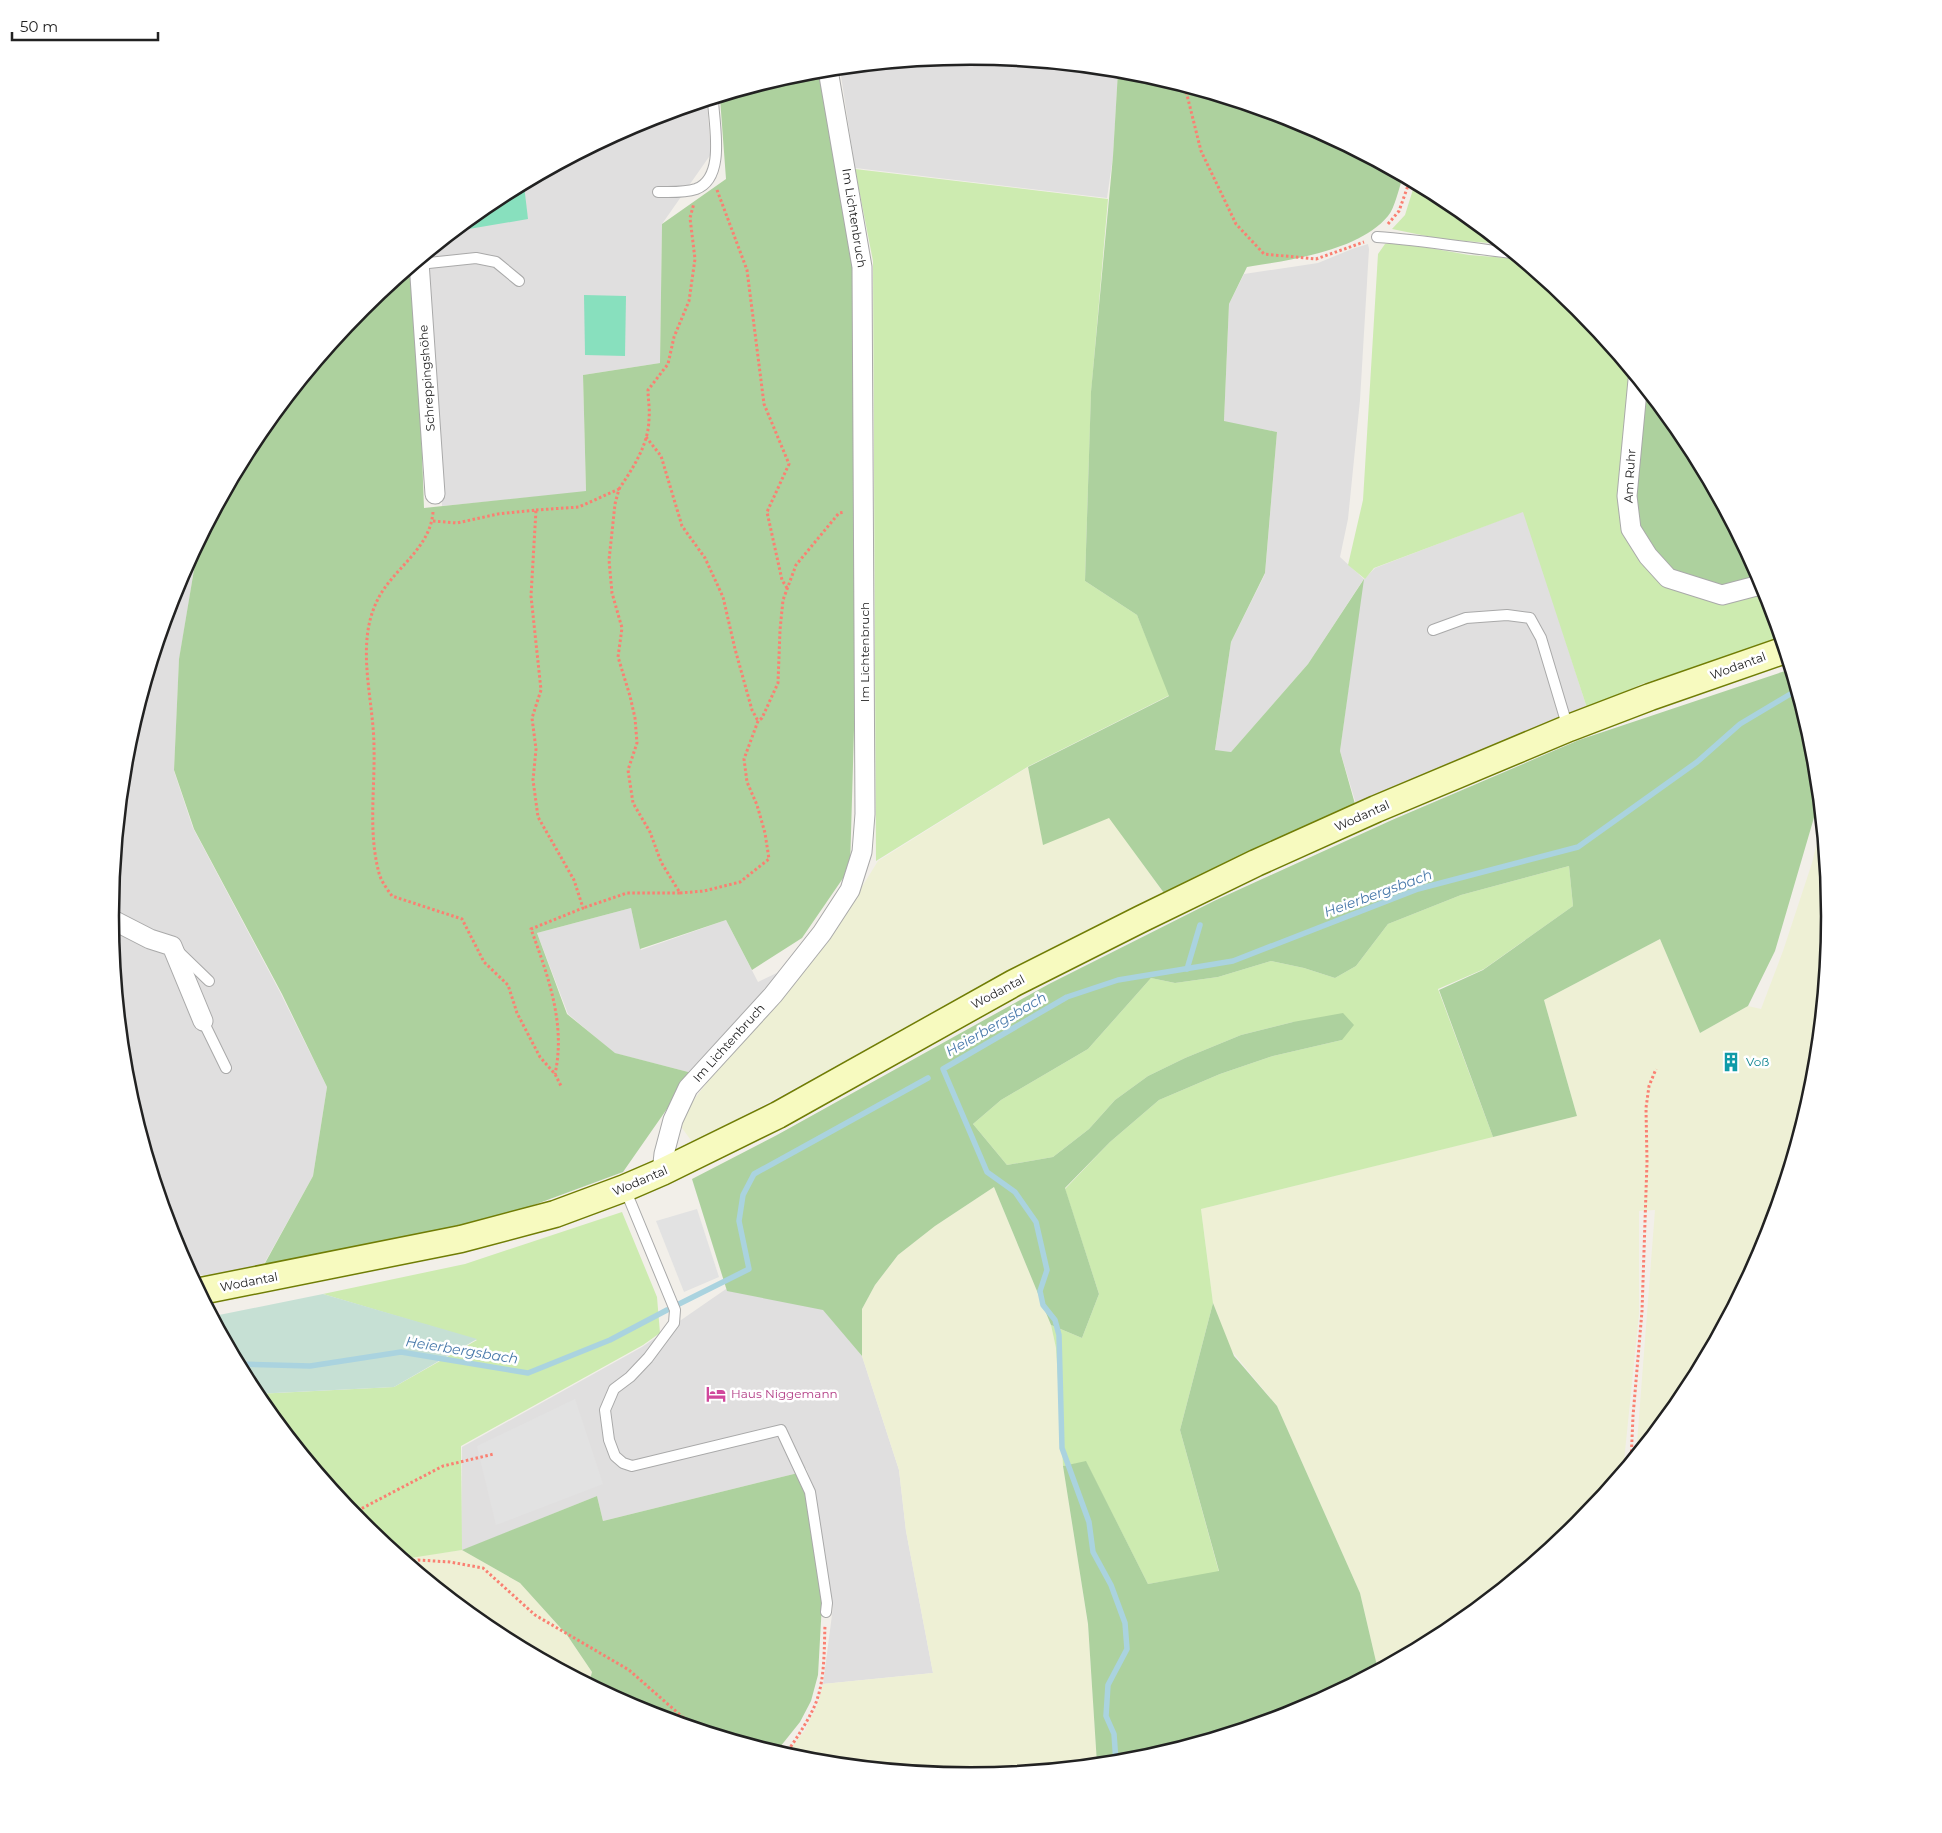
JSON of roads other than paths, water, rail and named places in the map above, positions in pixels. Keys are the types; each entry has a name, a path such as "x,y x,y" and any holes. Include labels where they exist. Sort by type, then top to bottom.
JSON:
{"main road":[{"name":"Wodantal","path":"206,1290 461,1239 555,1214 625,1188 778,1115 1014,983 1256,863 1376,809 1569,728 1650,697 1780,652"}],"street":[{"name":"Im Lichtenbruch","path":"662,1172 664,1154 673,1120 688,1088 773,995 822,933 850,890 862,852 866,814 862,267 829,77"},
{"name":"Schreppingshöhe","path":"419,268 435,494"},
{"name":"Am Ruhr","path":"1637,387 1627,496 1631,529 1648,556 1668,578 1722,595 1756,586"},
{"path":"119,922 150,939 172,946 203,1021"}],"lane":[{"path":"658,192 698,188 712,175 716,163 713,105"},
{"path":"1377,236 1502,252"},
{"path":"427,262 476,258 496,262 519,281"},
{"path":"1433,630 1466,618 1507,614 1530,618 1541,638 1569,728"},
{"path":"172,946 209,981"},
{"path":"203,1021 226,1068"},
{"path":"625,1188 675,1310 674,1323 648,1358 630,1377 614,1389 605,1410 609,1440 615,1456 623,1463 632,1466 781,1430 810,1492 827,1603 826,1612"}],"waterway":[{"name":"Heierbergsbach","path":"1116,1756 1114,1734 1106,1716 1108,1685 1127,1649 1125,1623 1111,1585 1093,1552 1089,1522 1062,1448 1059,1335 1055,1320 1043,1305 1040,1291 1047,1270 1036,1222 1015,1192 987,1172 943,1069 1067,997 1118,980 1233,961 1418,889 1578,847 1697,762 1740,724 1792,693"},
{"path":"1187,969 1200,925"},
{"name":"Heierbergsbach","path":"679,1304 749,1269 739,1221 743,1195 754,1174 928,1078"},
{"name":"Heierbergsbach","path":"247,1364 310,1366 401,1352 528,1373 610,1340 667,1310"}],"place":[{"name":"Voß","path":"1731,1062"},
{"name":"Haus Niggemann","path":"716,1394"}]}
